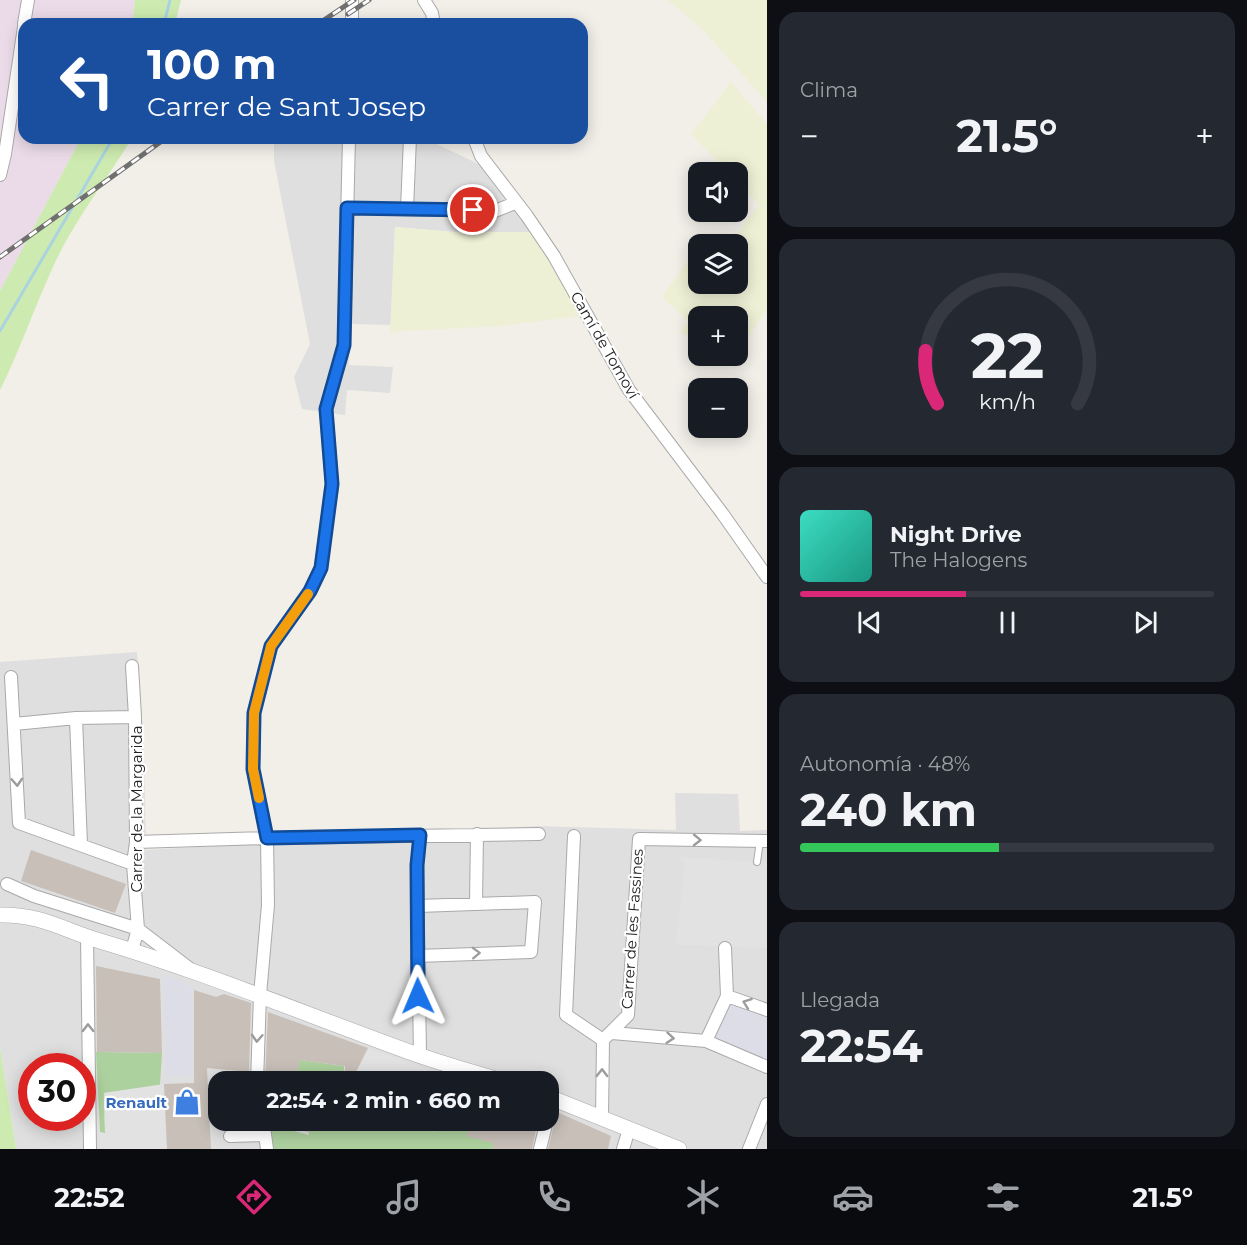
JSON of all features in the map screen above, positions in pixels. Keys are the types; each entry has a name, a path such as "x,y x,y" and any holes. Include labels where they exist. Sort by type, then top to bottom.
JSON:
{"street":[{"path":"25,18 28,0"},
{"path":"352,0 352,18"},
{"path":"424,0 433,18"},
{"path":"0,175 18,66"},
{"path":"257,1071 260,995 268,905 267,838 253,769 254,713 271,646 310,591 321,568 332,484 326,409 344,345 349,144"},
{"path":"407,208 410,144"},
{"name":"Camí de Tomoví","path":"476,144 481,156 554,256 629,390 767,577"},
{"path":"347,208 495,211 515,202"},
{"name":"Carrer de la Margarida","path":"132,666 135,717 136,842 134,864 138,929 132,950"},
{"path":"10,677 19,823 134,864"},
{"path":"14,724 76,718 135,717"},
{"path":"76,718 81,845"},
{"path":"476,903 477,834"},
{"path":"136,842 539,834"},
{"path":"420,835 417,865 420,1056"},
{"path":"574,836 566,1015 607,1037 706,1041 767,1067"},
{"name":"Carrer de les Fassines","path":"607,1037 628,1015 639,839 764,841"},
{"path":"7,884 34,896 138,929 193,971"},
{"path":"417,956 531,952 534,902 418,906"},
{"path":"0,915 21,914 54,923 87,937 132,950 260,995 420,1056 469,1071"},
{"path":"87,937 90,1149"},
{"path":"706,1041 727,996 725,948"},
{"path":"727,996 767,1010"},
{"path":"602,1118 607,1037"},
{"path":"749,1149 767,1104"},
{"path":"559,1105 602,1118 680,1149"},
{"path":"623,1149 629,1129"},
{"path":"264,1131 267,1149"},
{"path":"540,1149 544,1131"},
{"path":"230,1136 265,1135"}],"lane":[{"path":"757,862 764,841"}],"shaded area":[{"path":"0,0 135,0 133,18 18,18 18,144 78,144 0,291"},
{"path":"274,144 437,144 485,167 531,232 455,232 395,227 391,325 350,324 349,365 393,367 390,393 347,390 345,415 302,409 294,377 310,344 274,161"},
{"path":"137,652 144,745 146,850 536,826 676,830 675,793 738,794 740,831 767,830 767,1149 16,1149 0,1047 0,662"},
{"path":"677,857 757,862 767,859 767,948 676,945 684,864"},
{"path":"163,974 192,987 193,1076 166,1077"},
{"path":"727,996 767,1010 767,1067 706,1041"},
{"path":"368,1048 431,1071 345,1071 344,1066 357,1069"},
{"path":"164,1084 167,1149 100,1149 100,1132 105,1133 104,1093"}],"green space":[{"path":"135,0 181,0 176,18 133,18"},
{"path":"668,0 767,0 767,102 702,29"},
{"path":"731,82 767,124 767,309 748,337 748,306 688,306 688,321 662,297 688,260 688,294 748,294 748,234 737,234 759,205 748,193 748,162 718,162 691,134"},
{"path":"78,144 128,144 61,250 0,390 0,291"},
{"path":"395,227 454,232 531,232 582,316 500,326 390,332"},
{"path":"688,321 688,337 680,332"},
{"path":"0,1047 16,1149 0,1149"},
{"path":"96,1052 162,1053 160,1085 104,1093 105,1134 100,1132"},
{"path":"300,1060 344,1066 344,1071 297,1071"},
{"path":"269,1131 294,1131 309,1135 308,1131 482,1131 493,1143 493,1149 271,1149"}],"building":[{"path":"31,850 126,884 115,913 21,881"},
{"path":"96,966 160,979 162,1053 97,1052"},
{"path":"194,990 216,997 224,994 251,1003 249,1071 207,1068 208,1131 210,1131 211,1149 167,1149 164,1084 194,1083"},
{"path":"268,1012 368,1048 356,1071 345,1071 345,1066 300,1060 297,1071 265,1071"},
{"path":"559,1113 611,1136 608,1149 548,1149 552,1131 559,1131"},
{"path":"468,1131 536,1131 532,1149 493,1149 493,1143 466,1136"}],"waterway":[{"path":"166,18 170,0"},
{"path":"0,331 109,144"}],"railway":[{"path":"327,18 354,0"},
{"path":"348,14 369,0"},
{"path":"0,257 158,144"}],"slow traffic":[{"path":"259,798 253,769 254,713 271,646 308,594"}],"place":[{"name":"Renault","path":"187,1102"}],"route":[{"path":"418,996 417,865 420,835 267,838 253,769 254,713 271,646 310,591 321,568 332,484 326,409 344,345 347,208 473,210"}]}
